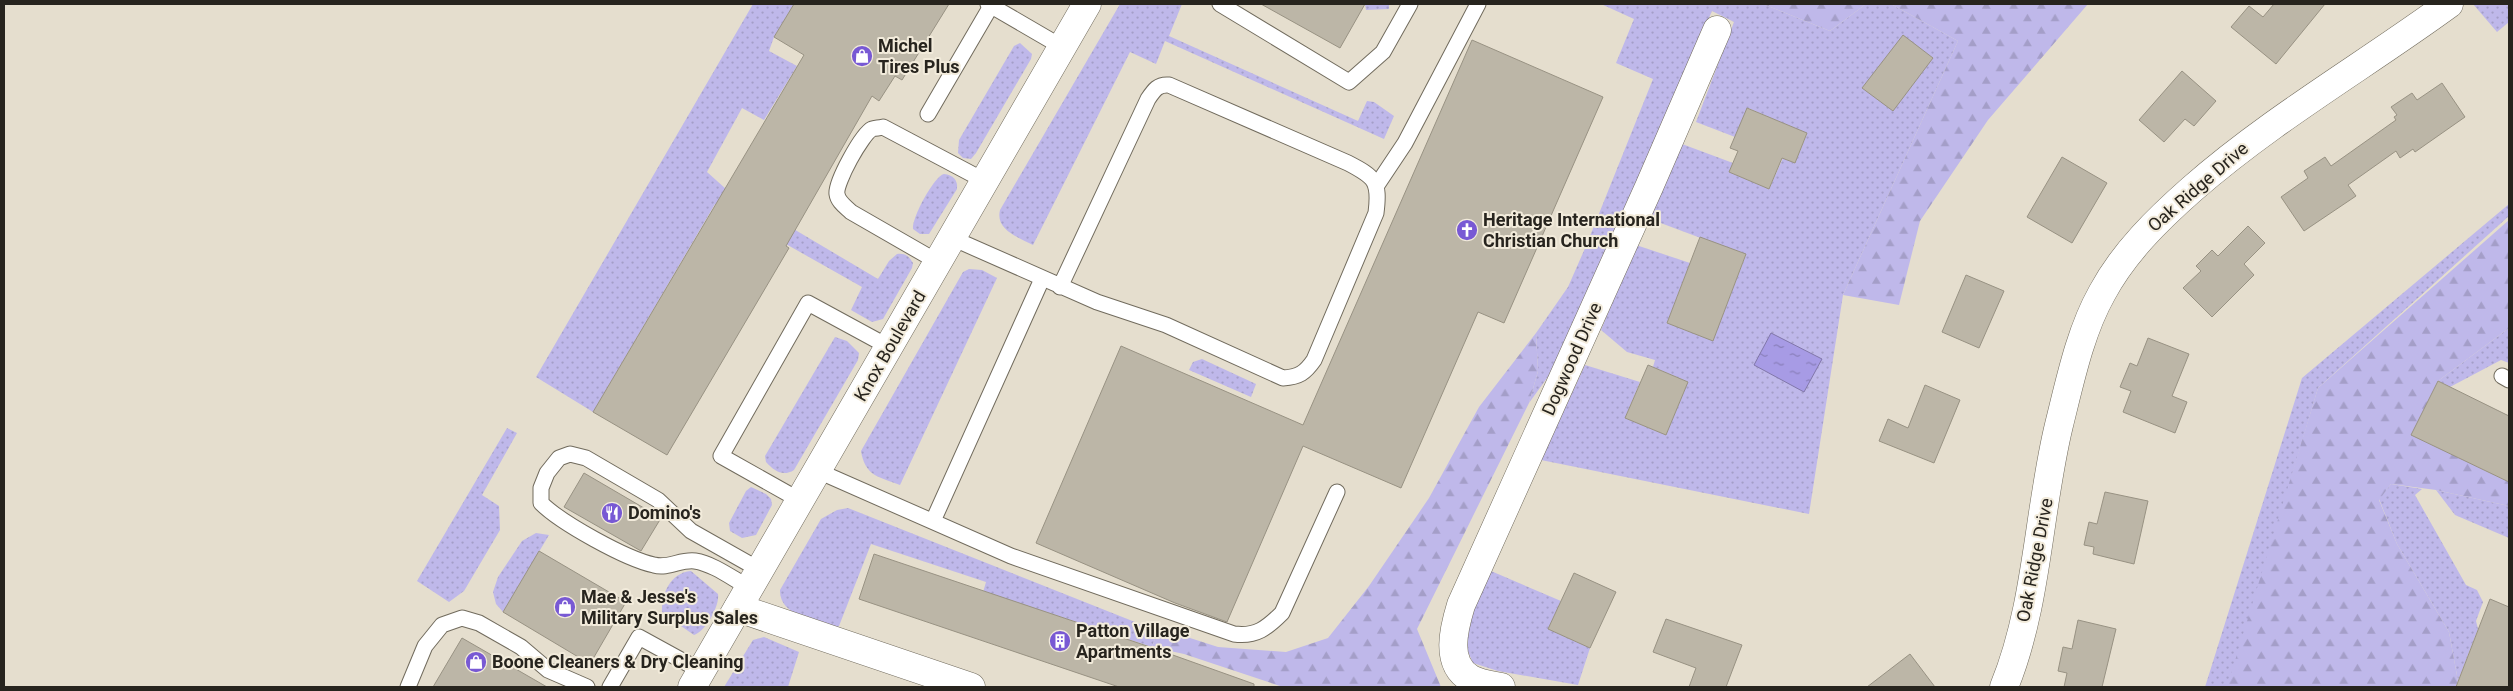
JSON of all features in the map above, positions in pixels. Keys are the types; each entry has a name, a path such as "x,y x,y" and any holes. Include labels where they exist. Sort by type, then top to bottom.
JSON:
{"street":[{"name":"Knox Boulevard","path":"697,679 1087,4"},
{"name":"Oak Ridge Drive","path":"2004,687 2012,667 2028,602 2059,427 2076,358 2102,293 2142,236 2221,163 2278,120 2449,4"},
{"name":"Dogwood Drive","path":"1490,685 1469,678 1459,668 1453,651 1454,629 1461,605 1717,30"},
{"path":"749,589 971,687"}],"lane":[{"path":"1220,4 1349,82 1383,52 1410,4"},
{"path":"1377,185 1405,143 1478,4"},
{"path":"928,114 990,5 1062,47"},
{"path":"952,238 1060,287 1097,302 1166,325 1283,378 1296,377 1305,372 1314,360 1376,213 1379,195 1377,185 1371,175 1348,163 1169,85 1162,84 1155,89 1148,99 1060,287"},
{"path":"938,262 852,212 841,203 836,194 840,179 863,138 872,129 883,128 985,181"},
{"path":"933,522 1042,279"},
{"path":"800,501 721,456 808,303 889,347"},
{"path":"570,454 586,458 658,500 749,589 711,566 696,561 656,566 629,558 554,516 541,503 540,488 547,473 559,458 570,454"},
{"path":"818,471 1011,556 1234,634 1244,635 1268,628 1282,613 1337,492"},
{"path":"408,687 425,646 442,625 462,618 479,623 521,647 548,670 587,687"},
{"path":"610,687 639,637 697,679"}],"green space":[{"path":"753,4 794,4 774,37 769,51 797,66 764,120 742,108 707,172 726,189 878,279 889,261 897,254 908,257 913,263 912,268 883,319 872,322 851,310 862,287 715,204 593,412 536,377"},
{"path":"1120,4 1182,4 1169,36 1358,121 1367,101 1374,102 1394,116 1384,139 1165,41 1156,64 1130,52 1033,245 1021,239 1004,228 999,217 1000,210"},
{"path":"1365,4 1389,4 1389,9 1366,10"},
{"path":"1601,4 1763,4 1830,31 1866,4 1891,4 1958,41 1843,295 1809,514 1541,460 1585,365 1640,382 1625,418 1666,435 1688,382 1653,367 1655,360 1627,352 1601,330 1636,245 1690,263 1667,323 1713,340 1746,255 1650,219 1682,144 1733,163 1729,172 1769,189 1783,158 1795,163 1807,134 1748,108 1735,137 1696,122 1734,22 1712,11 1555,367 1529,403 1538,371 1536,333 1568,287 1653,79 1616,63 1634,19"},
{"path":"1763,4 1866,4 1830,31"},
{"path":"1891,4 2088,4 1988,120 1920,221 1899,305 1843,295 1958,41"},
{"path":"2473,4 2509,4 2509,22 2497,32"},
{"path":"1020,43 1032,54 1031,59 976,153 971,159 963,158 958,153 959,140 1014,46"},
{"path":"944,174 954,178 957,183 957,189 929,234 920,234 913,229 919,208 929,190"},
{"path":"2509,204 2509,216 2318,388 2229,687 2205,687 2302,378"},
{"path":"2509,220 2509,328 2438,381 2412,435 2509,482 2509,506 2436,490 2391,484 2379,500 2397,544 2449,632 2458,681 2456,687 2227,687 2318,388"},
{"path":"969,269 982,270 997,278 900,485 879,477 870,471 866,466 861,451 963,272"},
{"path":"2509,328 2509,363 2501,360 2450,387 2438,381"},
{"path":"1536,333 1538,371 1529,403 1417,629 1441,687 1283,687 1184,654 1152,647 1159,628 1218,647 1286,652 1328,638 1369,586 1429,498 1479,407"},
{"path":"835,337 847,341 859,353 858,360 794,470 786,473 779,472 766,462 765,456"},
{"path":"1202,359 1256,384 1251,397 1189,370 1193,362"},
{"path":"507,428 517,433 482,495 499,506 500,530 464,591 449,602 417,581"},
{"path":"2391,484 2422,489 2415,495 2466,585 2477,590 2483,602 2476,621 2478,629 2458,681 2449,632 2397,544 2379,499"},
{"path":"751,487 766,494 771,499 772,505 756,535 742,538 730,531 729,523 746,491"},
{"path":"2436,490 2509,506 2509,538 2455,515"},
{"path":"848,508 1140,624 1159,628 1152,647 1003,598 971,634 986,582 871,544 839,626 835,628 800,616 786,606 781,599 780,590 821,519 837,510"},
{"path":"536,533 549,535 503,612 496,604 493,592 498,577 522,541"},
{"path":"691,571 718,594 717,604 711,617 699,633 694,635 662,613 665,592 672,580"},
{"path":"1491,571 1561,601 1548,629 1590,648 1578,685 1498,671 1473,663 1466,647 1470,614"},
{"path":"764,637 799,652 788,687 724,687 753,640"}],"water":[{"path":"1771,333 1822,359 1804,392 1754,365"}],"building":[{"path":"794,4 949,4 902,80 895,76 879,101 872,96 786,246 789,248 667,455 593,412 804,55 774,37"},
{"path":"1261,4 1365,4 1340,48"},
{"path":"2274,4 2325,4 2276,64 2231,27 2249,6 2263,17"},
{"path":"1903,35 1933,58 1893,111 1862,88"},
{"path":"1472,40 1603,97 1504,323 1478,312 1401,488 1303,446 1227,622 1175,603 1036,543 1121,346 1303,425"},
{"path":"2182,71 2216,101 2194,126 2185,119 2164,142 2139,120"},
{"path":"2442,83 2465,117 2415,152 2413,149 2400,158 2396,151 2348,185 2356,196 2304,231 2281,197 2308,178 2304,171 2325,157 2331,166 2396,120 2394,117 2397,115 2391,107 2412,93 2417,100"},
{"path":"1747,108 1807,133 1795,163 1782,158 1769,189 1729,172 1738,151 1730,148"},
{"path":"2062,157 2107,183 2072,243 2027,217"},
{"path":"2248,226 2265,243 2244,264 2254,275 2212,317 2183,288 2201,271 2196,266 2212,250 2218,256"},
{"path":"1700,237 1746,254 1713,341 1667,323"},
{"path":"1966,275 2004,291 1979,348 1942,332"},
{"path":"2148,338 2189,354 2172,396 2187,402 2175,433 2123,412 2131,391 2120,387 2130,363 2137,366"},
{"path":"1648,365 1688,382 1666,435 1625,418"},
{"path":"2438,381 2509,416 2509,482 2411,435"},
{"path":"1925,385 1960,400 1934,463 1879,441 1888,419 1908,428"},
{"name":"Domino's","path":"584,473 661,518 641,551 564,507"},
{"path":"2105,492 2148,501 2134,564 2093,554 2094,547 2084,545 2089,522 2097,524"},
{"name":"Mae & Jesse's Military Surplus Sales","path":"539,551 626,602 590,664 503,612"},
{"path":"874,554 1156,649 1254,684 1254,687 1119,687 859,599"},
{"path":"1574,573 1616,592 1590,648 1548,629"},
{"path":"2490,599 2509,607 2509,687 2456,687"},
{"path":"1666,619 1742,645 1726,687 1689,687 1696,668 1653,652"},
{"path":"2078,620 2116,629 2102,687 2064,687 2067,673 2058,671 2063,647 2072,649"},
{"name":"Boone Cleaners & Dry Cleaning","path":"462,638 547,687 433,687"},
{"path":"1910,654 1935,687 1867,687"}],"place":[{"name":"Michel Tires Plus","path":"862,56"},
{"name":"Heritage International Christian Church","path":"1467,230"},
{"name":"Domino's","path":"612,513"},
{"name":"Mae & Jesse's Military Surplus Sales","path":"565,607"},
{"name":"Patton Village Apartments","path":"1060,641"},
{"name":"Boone Cleaners & Dry Cleaning","path":"476,662"}]}
